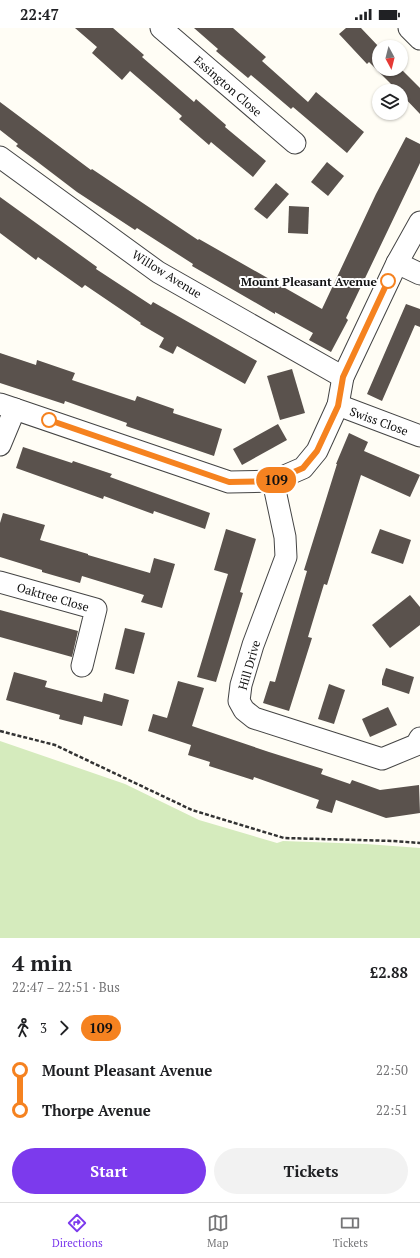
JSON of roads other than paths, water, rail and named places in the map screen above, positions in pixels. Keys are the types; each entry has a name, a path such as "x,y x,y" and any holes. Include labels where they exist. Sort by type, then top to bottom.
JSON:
{"street":[{"name":"Essington Close","path":"161,28 295,143"},
{"path":"409,28 420,39"},
{"name":"Willow Avenue","path":"0,157 158,272 343,377"},
{"path":"0,445 7,406 229,482 273,481 303,468 317,451 338,406 343,377 397,263 420,222"},
{"path":"397,263 420,274"},
{"name":"Swiss Close","path":"338,406 420,436"},
{"name":"Hill Drive","path":"273,481 285,537 286,557 241,685 240,701 244,710 254,718 382,759 416,745 420,738"},
{"name":"Oaktree Close","path":"0,582 96,609 82,666"}],"place":[{"name":"Mount Pleasant Avenue","path":"388,281"}]}
